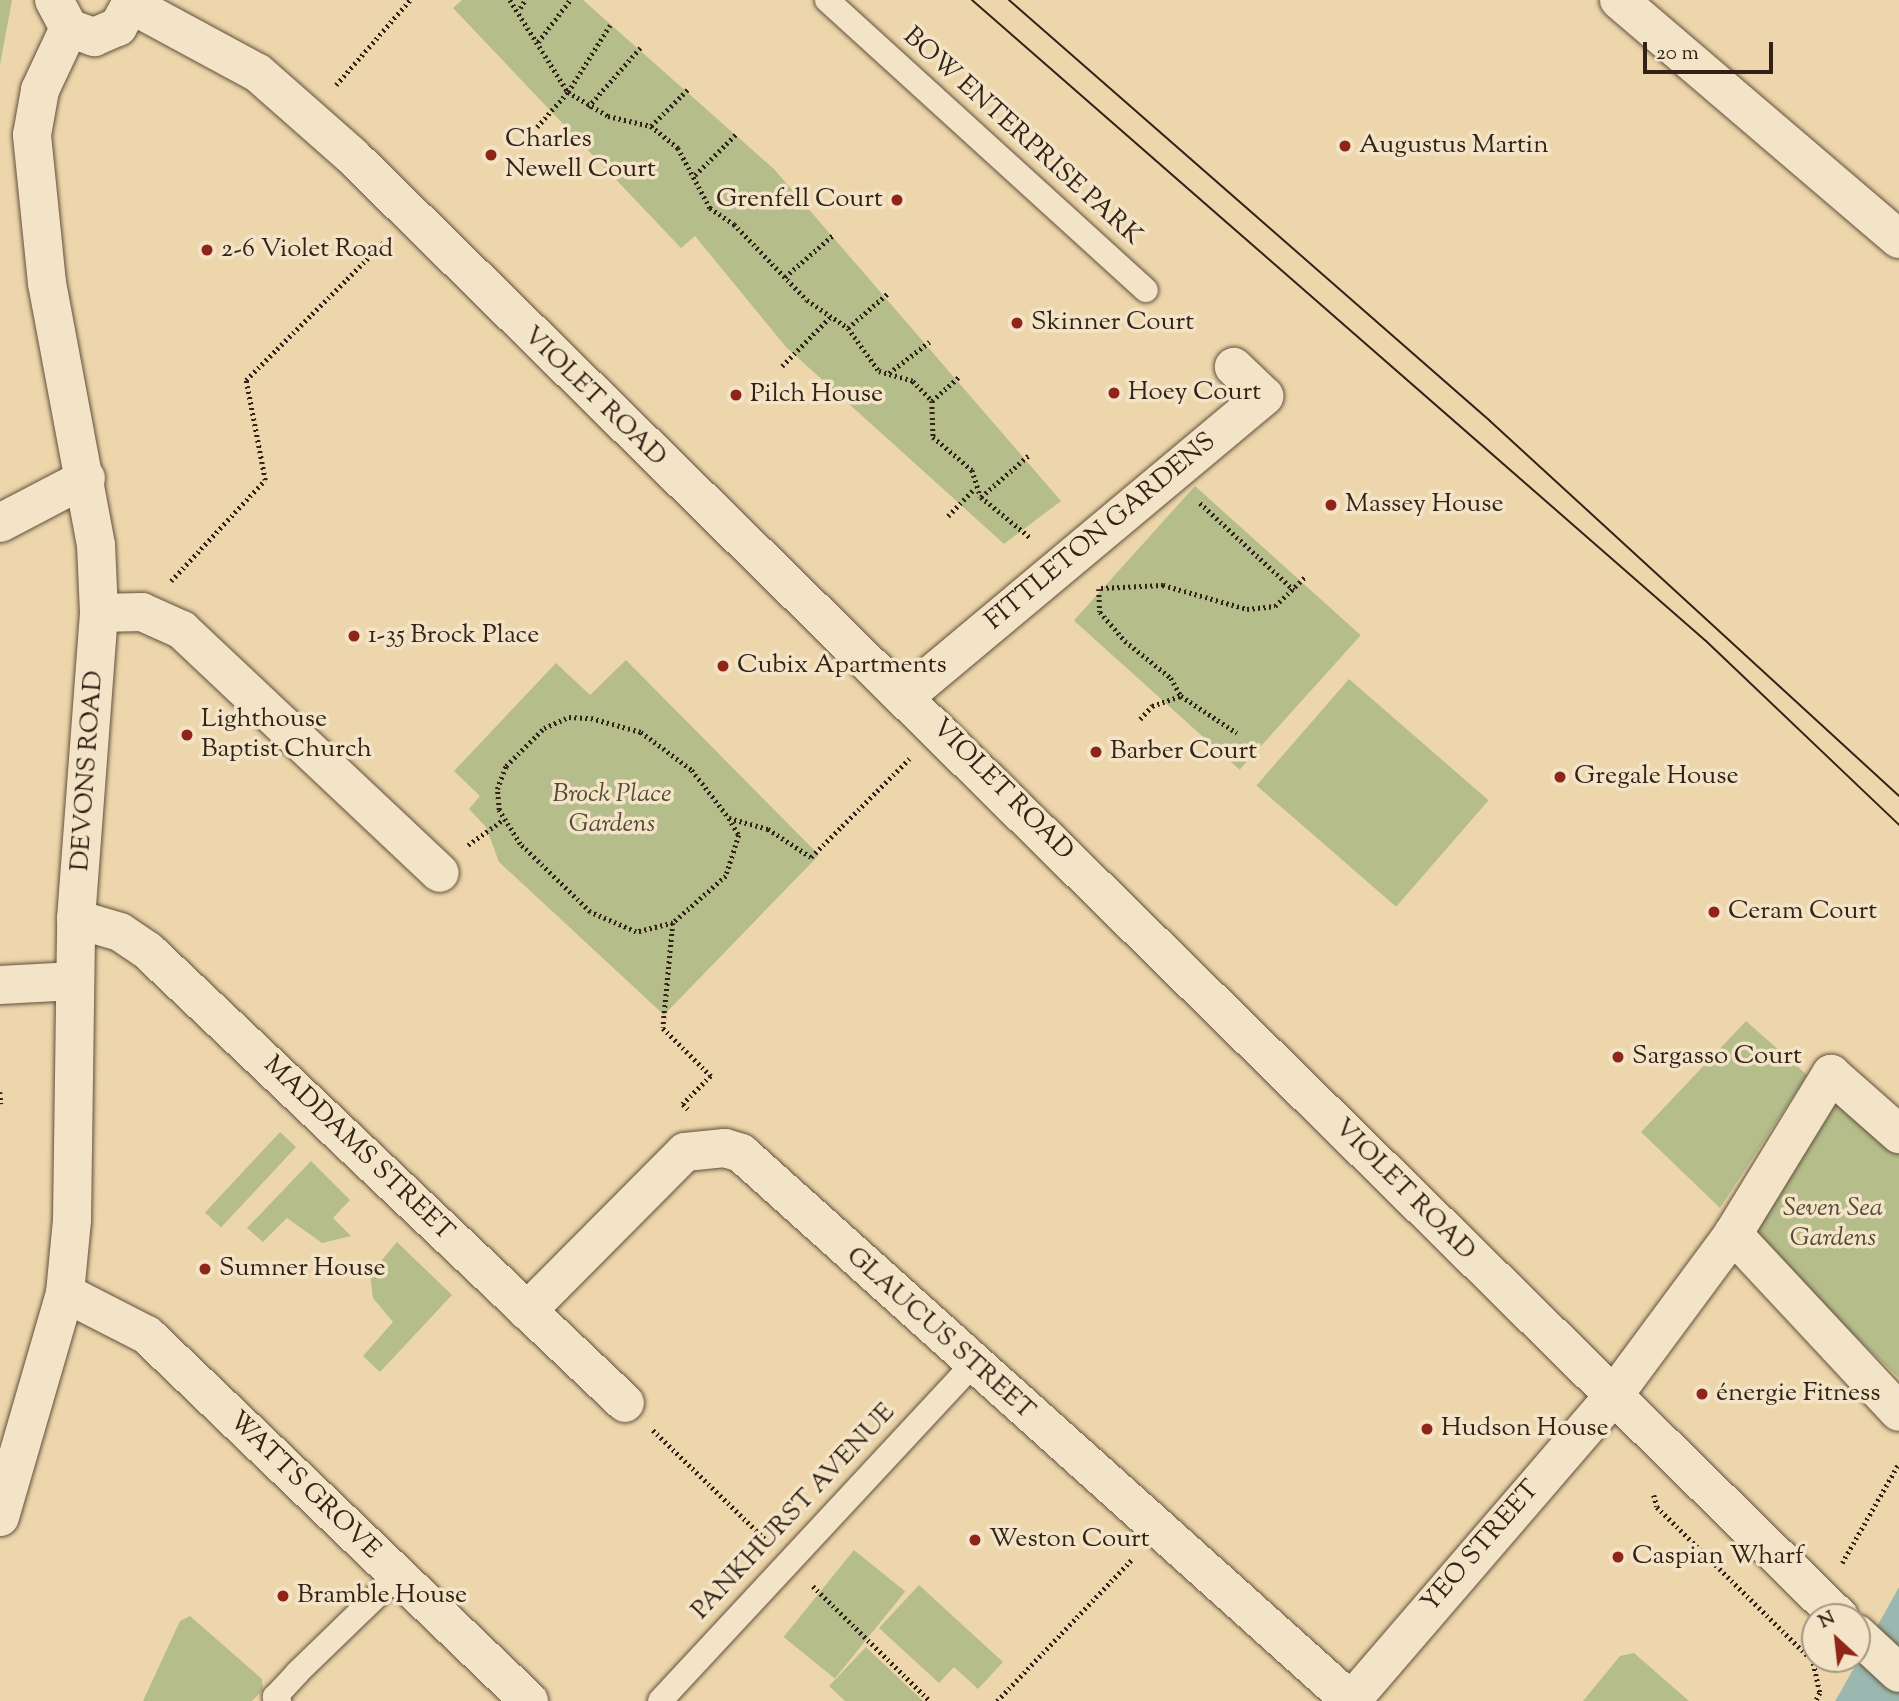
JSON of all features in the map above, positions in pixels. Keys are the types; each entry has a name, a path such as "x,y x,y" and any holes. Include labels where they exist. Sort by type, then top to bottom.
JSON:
{"street":[{"path":"1619,0 1899,239"},
{"name":"DEVONS ROAD","path":"0,1517 65,1293 75,1154 76,919 99,613 86,478 47,283 32,135 40,90 61,14 107,34 132,2"},
{"name":"VIOLET ROAD","path":"132,2 239,61 300,108 907,695 1825,1603"},
{"name":"FITTLETON GARDENS","path":"907,695 1171,476 1276,405 1234,367"},
{"path":"0,523 26,504 86,478"},
{"path":"99,613 142,612 182,630 440,873"},
{"name":"MADDAMS STREET","path":"76,919 120,932 148,951 625,1403"},
{"path":"0,985 75,981"},
{"path":"1614,1395 1733,1234 1830,1074 1899,1134"},
{"path":"527,1311 685,1152 725,1148"},
{"name":"GLAUCUS STREET","path":"725,1148 741,1153 972,1365 1351,1701"},
{"path":"1733,1234 1899,1412"},
{"name":"WATTS GROVE","path":"65,1293 147,1335 529,1701"},
{"name":"YEO STREET","path":"1351,1701 1614,1395"},
{"path":"1871,1647 1899,1673"}],"lane":[{"name":"BOW ENTERPRISE PARK","path":"827,0 1146,289"},
{"name":"PANKHURST AVENUE","path":"660,1701 797,1570 972,1365"},
{"path":"275,1700 397,1576"}],"path":[{"path":"330,91 410,0"},
{"path":"510,0 520,8 568,92 588,107 651,126 678,148 695,175 710,208 830,317 848,327 879,371 913,381 932,401 933,437 972,470 974,489 1064,563 1099,588 1163,585 1247,609 1275,606 1306,576"},
{"path":"520,8 525,0"},
{"path":"538,42 570,0"},
{"path":"537,127 568,92 610,24"},
{"path":"588,107 640,48"},
{"path":"651,126 688,89"},
{"path":"695,175 736,134"},
{"path":"785,277 833,235"},
{"path":"142,612 265,480 246,380 384,242"},
{"path":"848,327 887,294"},
{"path":"782,366 830,317"},
{"path":"888,374 929,342"},
{"path":"932,401 959,377"},
{"path":"981,497 1030,455"},
{"path":"1171,476 1294,590"},
{"path":"948,516 974,489"},
{"path":"1099,588 1100,611 1125,641 1171,678 1181,696 1237,733"},
{"path":"1140,719 1152,706 1181,696"},
{"path":"569,717 591,718 641,733 663,747 729,818 739,835 732,864 673,923 654,932 620,926 590,912 545,870 499,810 497,789 506,766 544,729 569,717"},
{"path":"729,818 768,829 811,857 912,755"},
{"path":"673,923 663,1028 711,1076 683,1104 725,1148"},
{"path":"0,1092 1,1104"},
{"path":"625,1403 930,1701"},
{"path":"1842,1564 1899,1463"},
{"path":"1653,1487 1657,1507 1810,1658 1820,1693 1816,1701"},
{"path":"998,1701 1119,1573"}],"green space":[{"path":"0,0 12,0 0,65"},
{"path":"462,0 583,0 774,169 1061,501 1004,544 786,347 695,236 681,248 453,8"},
{"path":"1195,486 1361,635 1240,770 1074,621"},
{"name":"Brock Place Gardens","path":"626,660 819,855 664,1015 499,862 486,827 469,809 480,796 454,771 556,663 590,695"},
{"path":"1349,679 1489,800 1396,907 1256,785"},
{"path":"1746,1021 1807,1075 1720,1208 1641,1132"},
{"name":"Seven Sea Gardens","path":"1835,1099 1899,1155 1899,1378 1748,1234"},
{"path":"280,1132 296,1147 221,1227 205,1212"},
{"path":"311,1161 350,1200 333,1218 351,1236 322,1243 287,1218 263,1242 247,1228"},
{"path":"397,1242 452,1295 380,1372 363,1356 393,1322 373,1298 370,1274"},
{"path":"854,1550 905,1592 835,1679 784,1637"},
{"path":"919,1585 1003,1662 978,1689 954,1667 939,1683 879,1628"},
{"path":"190,1616 262,1679 263,1690 252,1701 143,1701 180,1621"},
{"path":"866,1647 923,1701 845,1701 829,1686"},
{"path":"1634,1653 1689,1701 1583,1701 1620,1656"}],"water":[{"path":"1899,1587 1899,1701 1835,1701 1851,1673 1871,1673 1871,1637"}],"tram line":[{"path":"972,0 1706,641 1899,825"},
{"path":"1009,0 1490,421 1899,796"}],"place":[{"name":"Augustus Martin","path":"1345,146"},
{"name":"Charles Newell Court","path":"491,155"},
{"name":"Grenfell Court","path":"897,200"},
{"name":"2-6 Violet Road","path":"207,250"},
{"name":"Skinner Court","path":"1017,323"},
{"name":"Hoey Court","path":"1114,393"},
{"name":"Pilch House","path":"736,395"},
{"name":"Massey House","path":"1331,505"},
{"name":"1-35 Brock Place","path":"354,636"},
{"name":"Cubix Apartments","path":"723,666"},
{"name":"Lighthouse Baptist Church","path":"187,735"},
{"name":"Barber Court","path":"1096,752"},
{"name":"Gregale House","path":"1560,777"},
{"name":"Ceram Court","path":"1714,912"},
{"name":"Sargasso Court","path":"1618,1057"},
{"name":"Sumner House","path":"205,1269"},
{"name":"énergie Fitness","path":"1702,1394"},
{"name":"Hudson House","path":"1427,1429"},
{"name":"Weston Court","path":"975,1540"},
{"name":"Caspian Wharf","path":"1618,1557"},
{"name":"Bramble House","path":"283,1596"}]}
